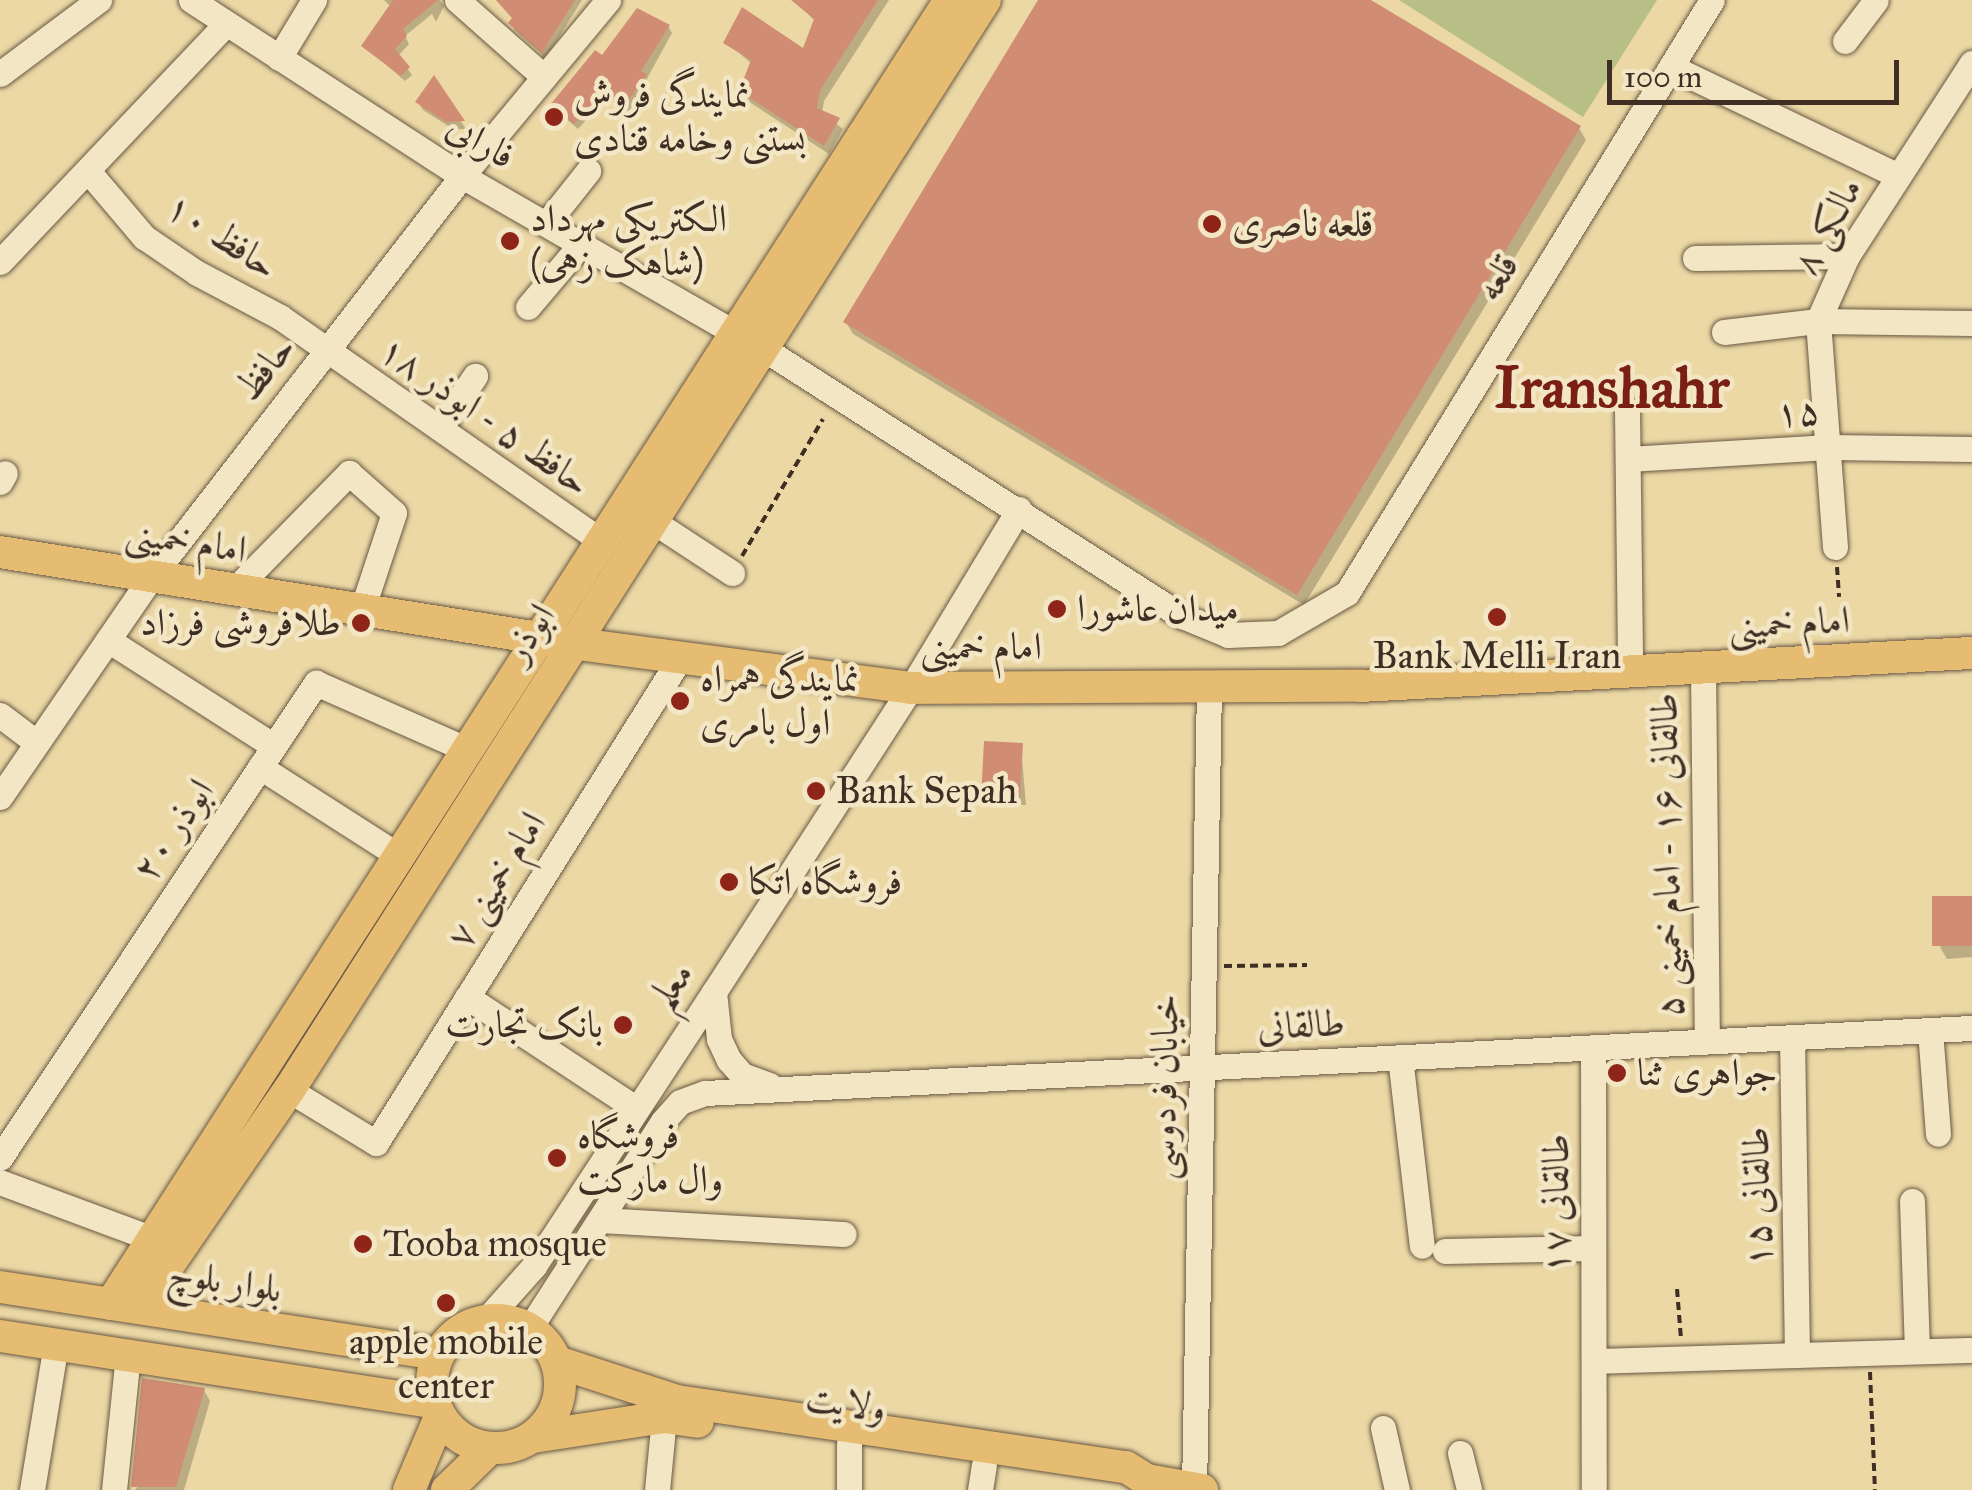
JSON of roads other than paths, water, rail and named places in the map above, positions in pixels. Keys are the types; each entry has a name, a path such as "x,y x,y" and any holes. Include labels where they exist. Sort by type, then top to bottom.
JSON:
{"main road":[{"name":"ابوذر","path":"125,1306 153,1239 468,750 651,520 950,0"},
{"name":"ابوذر","path":"125,1306 289,1090 554,641 602,542 752,342 985,0"},
{"name":"امام خمینی","path":"0,552 554,641 912,688 1360,686 1972,653"},
{"name":"بلوار بلوچ","path":"0,1287 438,1354"},
{"path":"409,1490 437,1409 438,1354 463,1328 485,1320 529,1329 556,1362 670,1409"},
{"path":"0,1336 437,1409 468,1442 490,1448 533,1438 559,1400 556,1362"},
{"name":"ولایت","path":"670,1409 849,1444 982,1477 1122,1486 1147,1480"},
{"name":"ولایت","path":"533,1438 670,1409 1126,1467 1147,1480 1202,1490"},
{"path":"447,1490 490,1448"}],"street":[{"path":"0,74 99,0"},
{"name":"فارابی","path":"191,0 462,176 752,342 1019,508 1182,616 1228,635 1255,637 1278,632 1347,593"},
{"path":"280,58 314,0"},
{"path":"457,0 544,77"},
{"name":"حافظ","path":"0,797 152,576 462,176 608,0"},
{"name":"قلعه","path":"1347,593 1712,0"},
{"path":"1845,42 1876,0"},
{"path":"0,262 226,24"},
{"name":"مالکی ۸","path":"1835,547 1818,321 1846,256 1972,63"},
{"path":"1671,67 1898,176"},
{"name":"حافظ ۱۰","path":"88,171 144,236 326,351"},
{"path":"546,224 588,171"},
{"path":"528,307 581,244"},
{"path":"1695,258 1846,256"},
{"path":"1724,332 1818,321 1972,323"},
{"name":"حافظ ۵ - ابوذر ۱۸","path":"326,351 602,542"},
{"path":"440,428 475,376"},
{"path":"1627,410 1630,672"},
{"name":"۱۵","path":"1628,458 1829,447 1972,450"},
{"path":"235,589 349,473 394,513 362,610"},
{"name":"معلم","path":"485,1320 534,1266 634,1107 714,992 912,688 1019,508"},
{"path":"651,520 732,573"},
{"path":"108,640 401,857"},
{"name":"امام خمینی ۷","path":"289,1090 376,1143 680,658"},
{"name":"طالقانی ۱۶ - امام خمینی ۵","path":"1703,668 1707,1041"},
{"name":"ابوذر ۲۰","path":"0,1158 316,683 468,750"},
{"name":"خیابان فردوسی","path":"1194,1489 1209,684"},
{"path":"0,715 37,742"},
{"path":"714,992 719,1038 729,1060 742,1075 778,1088"},
{"path":"467,997 634,1107"},
{"name":"طالقانی","path":"600,1220 652,1137 680,1102 705,1093 1972,1028"},
{"path":"1930,1030 1938,1134"},
{"name":"طالقانی ۱۵","path":"1792,1037 1798,1355"},
{"name":"طالقانی ۱۷","path":"1593,1047 1594,1490"},
{"path":"1400,1057 1433,1248 1594,1248"},
{"path":"0,1182 153,1239"},
{"path":"1912,1201 1917,1351"},
{"path":"529,1329 600,1220 844,1234"},
{"path":"32,1490 56,1344"},
{"path":"1594,1362 1972,1350"},
{"path":"114,1490 128,1355"},
{"path":"657,1490 670,1409"},
{"path":"1383,1428 1396,1490"},
{"path":"849,1444 849,1490"},
{"path":"1460,1453 1469,1490"}],"place":[{"name":"نمایندگی فروش بستنی وخامه قنادی","path":"554,117"},
{"name":"قلعه ناصری","path":"1212,224"},
{"name":"الکتریکی مهرداد (شاهک زهی)","path":"510,241"},
{"name":"میدان عاشورا","path":"1057,609"},
{"name":"Bank Melli Iran","path":"1497,617"},
{"name":"طلافروشی فرزاد","path":"361,623"},
{"name":"نمایندگی همراه اول بامری","path":"680,701"},
{"name":"Bank Sepah","path":"816,791"},
{"name":"فروشگاه اتکا","path":"729,882"},
{"name":"بانک تجارت","path":"623,1025"},
{"name":"جواهری ثنا","path":"1617,1073"},
{"name":"فروشگاه وال مارکت","path":"557,1158"},
{"name":"Tooba mosque","path":"363,1244"},
{"name":"apple mobile center","path":"446,1303"}],"district":[{"name":"Iranshahr","path":"1612,388"}]}
